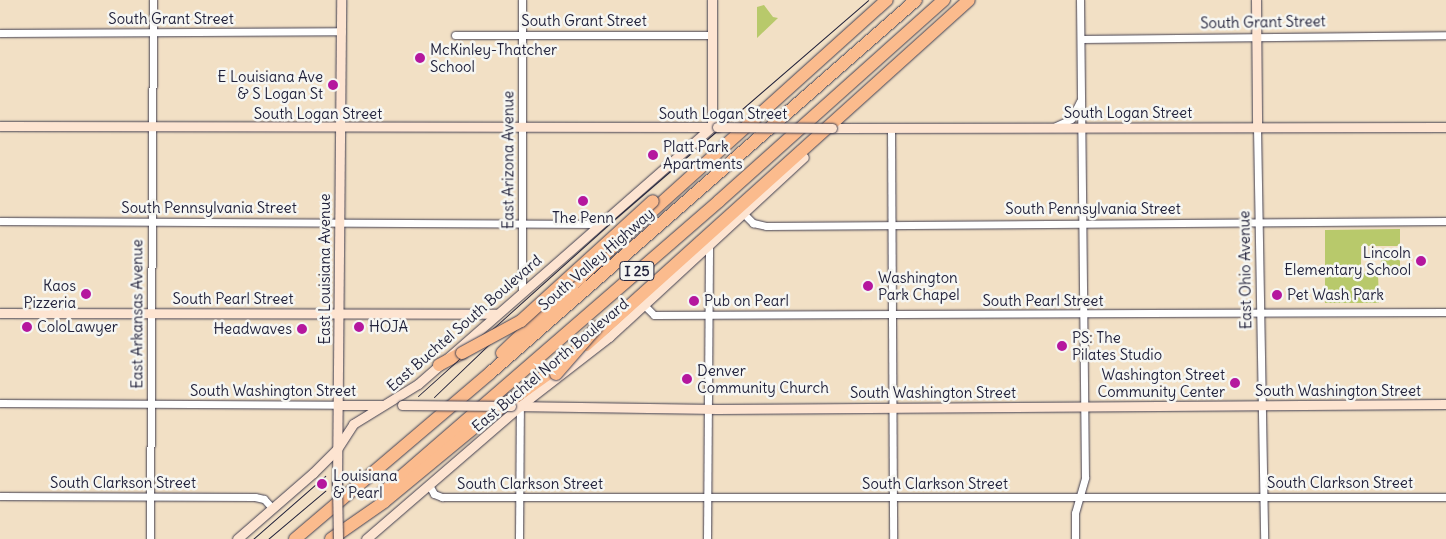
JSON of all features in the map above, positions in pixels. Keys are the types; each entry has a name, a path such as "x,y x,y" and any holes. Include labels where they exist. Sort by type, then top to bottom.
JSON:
{"highway":[{"path":"417,435 608,251 887,0"},
{"name":"South Valley Highway","path":"295,539 916,0"},
{"name":"I 25","path":"328,539 719,201 944,0"},
{"path":"331,539 384,502 482,421 592,340 969,0"},
{"path":"547,384 597,327 827,114 836,95"},
{"path":"439,365 521,321 652,201 761,112"}],"main road":[{"name":"East Louisiana Avenue","path":"338,539 337,449 341,0"},
{"path":"712,0 714,127"},
{"name":"East Ohio Avenue","path":"1256,0 1257,126"},
{"name":"South Logan Street","path":"0,126 152,128 1446,127"},
{"name":"East Buchtel South Boulevard","path":"237,539 337,449 353,424 388,405 439,365 598,224 714,127"},
{"name":"East Buchtel North Boulevard","path":"366,539 429,485 515,406 547,384 644,305 744,214 834,128"},
{"name":"South Pearl Street","path":"0,313 496,314"},
{"name":"South Washington Street","path":"338,405 893,407 1446,404"}],"street":[{"name":"East Arkansas Avenue","path":"150,539 153,0"},
{"name":"East Arizona Avenue","path":"522,0 522,290"},
{"path":"1075,539 1075,514 1085,482 1080,0"},
{"name":"South Grant Street","path":"0,33 342,31"},
{"name":"South Grant Street","path":"456,35 712,35"},
{"name":"South Grant Street","path":"1081,39 1256,35 1446,35"},
{"path":"1054,127 1071,119 1082,96"},
{"name":"East Ohio Avenue","path":"1257,126 1260,405 1264,539"},
{"path":"891,128 893,539"},
{"name":"South Pennsylvania Street","path":"744,214 761,226 1446,221"},
{"name":"South Pennsylvania Street","path":"0,221 598,224"},
{"path":"707,539 709,246"},
{"name":"South Pearl Street","path":"644,305 654,316 1446,312"},
{"name":"South Washington Street","path":"0,403 338,405"},
{"path":"515,406 519,539"},
{"name":"South Clarkson Street","path":"429,485 434,494 442,497 1446,497"},
{"name":"South Clarkson Street","path":"0,496 255,497 264,500 272,508"}],"green space":[{"path":"764,5 773,17 778,18 757,38 757,7"},
{"path":"1400,229 1400,246 1361,246 1361,273 1378,273 1379,303 1325,303 1325,230"},
{"path":"1381,249 1400,249 1400,270 1381,270"}],"tram line":[{"path":"418,396 610,223 868,0"},
{"path":"434,397 505,329"},
{"path":"253,539 325,476"},
{"path":"268,539 325,491"}],"place":[{"name":"McKinley-Thatcher School","path":"420,58"},
{"name":"E Louisiana Ave & S Logan St","path":"333,85"},
{"name":"Platt Park Apartments","path":"653,155"},
{"name":"The Penn","path":"583,201"},
{"name":"Lincoln Elementary School","path":"1421,261"},
{"name":"Washington Park Chapel","path":"868,286"},
{"name":"Kaos Pizzeria","path":"86,294"},
{"name":"Pet Wash Park","path":"1277,295"},
{"name":"Pub on Pearl","path":"694,301"},
{"name":"ColoLawyer","path":"27,327"},
{"name":"HOJA","path":"359,327"},
{"name":"Headwaves","path":"302,329"},
{"name":"PS: The Pilates Studio","path":"1062,346"},
{"name":"Denver Community Church","path":"687,379"},
{"name":"Washington Street Community Center","path":"1235,383"},
{"name":"Louisiana & Pearl","path":"322,484"}]}
